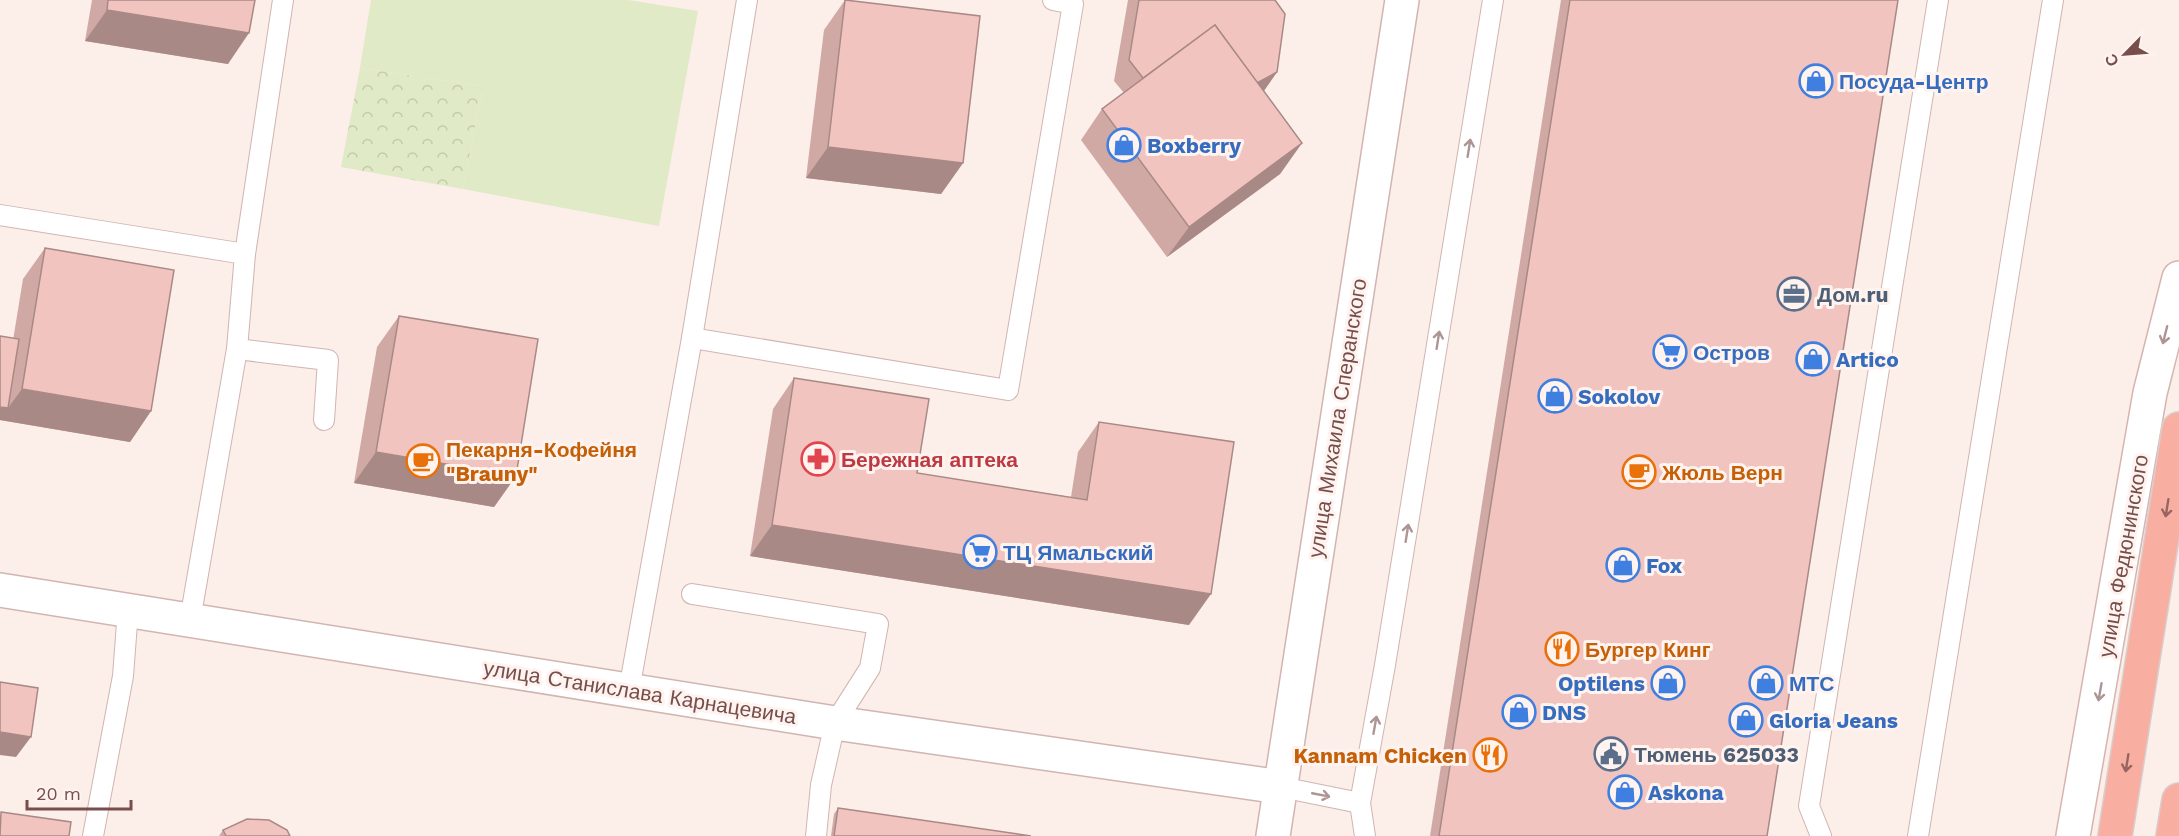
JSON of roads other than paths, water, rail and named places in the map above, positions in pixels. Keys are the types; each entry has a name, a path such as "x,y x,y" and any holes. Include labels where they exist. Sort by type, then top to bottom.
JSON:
{"highway":[{"name":"улица Федюнинского","path":"2115,836 2179,429"},
{"path":"2173,836 2179,800"}],"street":[{"name":"улица Михаила Сперанского","path":"1273,836 1402,0"},
{"name":"улица Федюнинского","path":"2073,836 2150,393 2179,278"},
{"name":"улица Станислава Карнацевича","path":"0,590 835,723 1281,787"}],"lane":[{"path":"190,620 237,349 245,254 284,0"},
{"path":"629,690 692,338 747,0"},
{"path":"692,338 1008,390 1073,4 1053,0"},
{"path":"1365,836 1360,803 1389,642 1493,0"},
{"path":"1821,836 1809,806 1938,0"},
{"path":"1918,836 2053,0"},
{"path":"0,215 245,254"},
{"path":"237,349 328,360 324,420"},
{"path":"692,594 878,624 870,668 835,723 821,785 816,836"},
{"path":"93,836 123,676 128,610"},
{"path":"1281,787 1360,803"}],"place":[{"name":"Посуда-Центр","path":"1816,81"},
{"name":"Boxberry","path":"1124,145"},
{"name":"Дом.ru","path":"1794,294"},
{"name":"Остров","path":"1670,352"},
{"name":"Artico","path":"1813,359"},
{"name":"Sokolov","path":"1555,396"},
{"name":"Бережная аптека","path":"818,459"},
{"name":"Пекарня-Кофейня \"Brauny\"","path":"423,461"},
{"name":"Жюль Верн","path":"1639,472"},
{"name":"ТЦ Ямальский","path":"980,552"},
{"name":"Fox","path":"1623,565"},
{"name":"Бургер Кинг","path":"1562,649"},
{"name":"Optilens","path":"1668,683"},
{"name":"МТС","path":"1766,683"},
{"name":"DNS","path":"1519,712"},
{"name":"Gloria Jeans","path":"1746,720"},
{"name":"Тюмень 625033","path":"1611,754"},
{"name":"Kannam Chicken","path":"1490,755"},
{"name":"Askona","path":"1625,792"}]}
